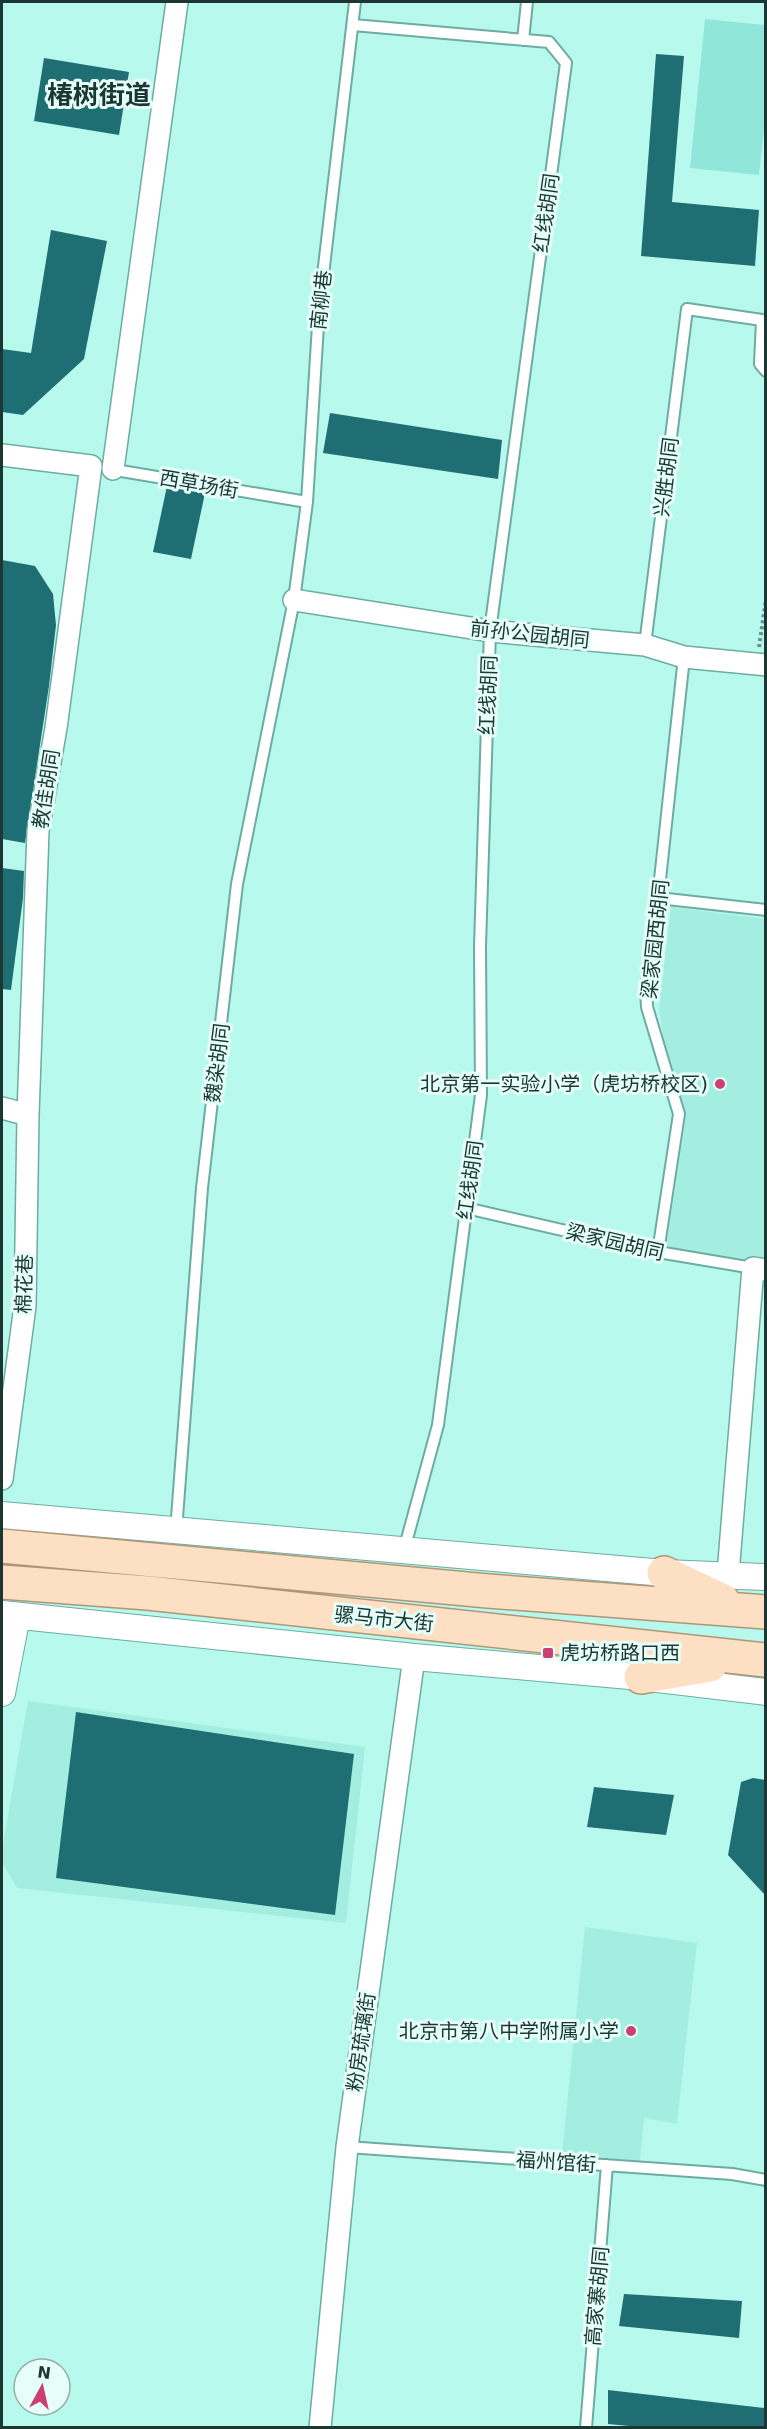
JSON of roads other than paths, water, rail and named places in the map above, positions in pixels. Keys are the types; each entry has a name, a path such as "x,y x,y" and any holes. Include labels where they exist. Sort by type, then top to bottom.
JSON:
{"main road":[{"name":"骡马市大街","path":"2,1546 488,1591 753,1611"},
{"path":"664,1573 753,1611"},
{"name":"骡马市大街","path":"2,1582 160,1595 755,1660"},
{"path":"641,1677 755,1660"}],"street":[{"path":"113,469 177,2"},
{"path":"2,455 91,466"},
{"name":"教佳胡同","path":"28,1115 38,831 56,728 91,466"},
{"name":"前孙公园胡同","path":"294,600 490,631 645,645 684,657 761,664"},
{"path":"2,1108 28,1115"},
{"name":"棉花巷","path":"2,1479 25,1306 28,1115"},
{"path":"728,1574 759,1269"},
{"path":"2,1515 664,1573 765,1577"},
{"path":"2,1693 9,1615"},
{"name":"骡马市大街","path":"9,1615 414,1657 641,1677 765,1692"},
{"name":"粉房琉璃街","path":"320,2427 347,2147 414,1657"}],"lane":[{"name":"南柳巷","path":"294,600 307,502 319,309 355,2"},
{"path":"522,40 527,2"},
{"name":"红线胡同","path":"353,25 549,42 566,63 490,631 480,946 482,1095 438,1425 404,1550"},
{"name":"兴胜胡同","path":"645,645 687,309 762,320 760,364 765,371"},
{"name":"西草场街","path":"91,466 307,502"},
{"name":"魏染胡同","path":"176,1531 202,1188 237,884 294,600"},
{"name":"梁家园西胡同","path":"658,1252 680,1114 647,1007 646,987 684,657"},
{"path":"658,898 765,910"},
{"name":"梁家园胡同","path":"466,1208 658,1252 759,1269"},
{"name":"福州馆街","path":"347,2147 732,2174 765,2180"},
{"name":"高家寨胡同","path":"586,2427 607,2165"}],"place":[{"name":"北京第一实验小学（虎坊桥校区)","path":"720,1084"},
{"name":"虎坊桥路口西","path":"548,1653"},
{"name":"北京市第八中学附属小学","path":"631,2031"}],"district":[{"name":"椿树街道","path":"99,95"}]}
